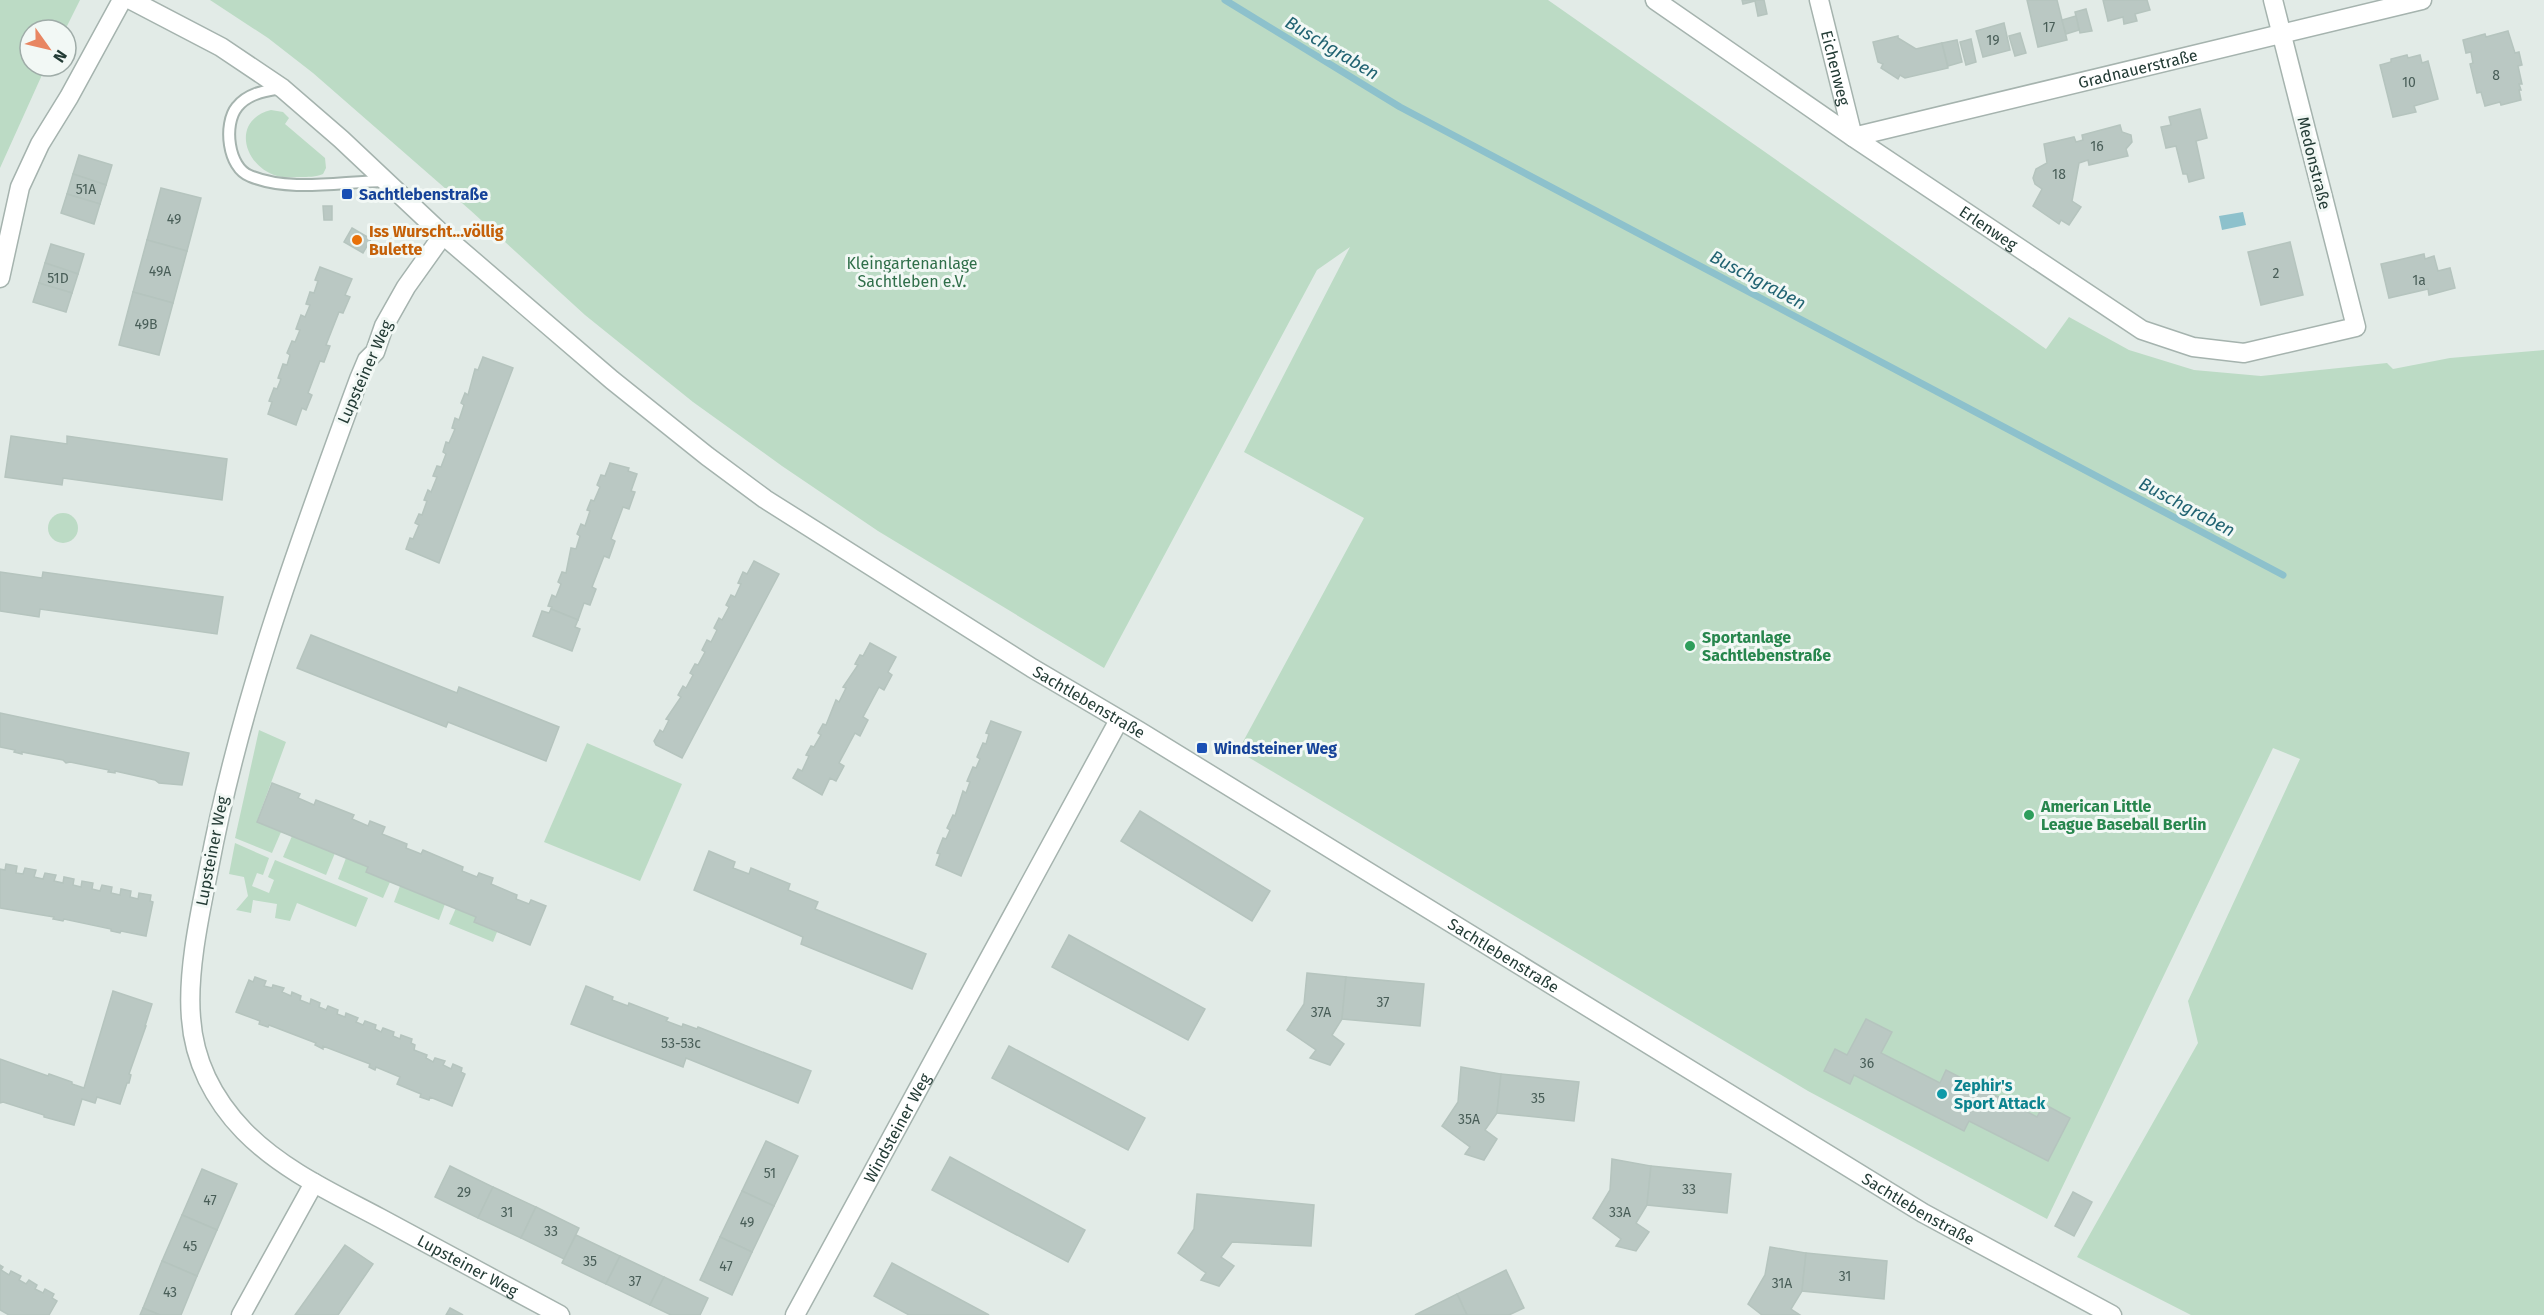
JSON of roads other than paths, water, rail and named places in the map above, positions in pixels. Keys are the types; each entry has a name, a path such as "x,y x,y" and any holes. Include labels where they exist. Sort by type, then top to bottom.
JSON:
{"street":[{"path":"0,278 20,187 40,144 69,97 122,0"},
{"name":"Sachtlebenstraße","path":"131,0 221,48 282,88 387,181 442,235 612,380 765,499 1032,668 1923,1213 2112,1315"},
{"name":"Erlenweg","path":"1655,0 1853,137 2142,330 2193,347 2244,353 2356,327"},
{"name":"Eichenweg","path":"1819,0 1853,137"},
{"name":"Medonstraße","path":"2273,0 2356,327"},
{"name":"Gradnauerstraße","path":"1853,137 2422,0"},
{"name":"Lupsteiner Weg","path":"442,235 406,287 384,326 375,352 367,360 287,576 246,707 223,794 200,914 190,1017 205,1077 221,1103 243,1130 273,1158 314,1183 560,1315"},
{"name":"Windsteiner Weg","path":"795,1315 1119,720"},
{"path":"241,1315 314,1183"}],"lane":[{"path":"282,88 256,92 236,108 228,133 233,157 247,176 277,184 299,186 349,181 387,181"}],"water":[{"path":"2243,212 2246,225 2222,230 2219,216"}],"waterway":[{"name":"Buschgraben","path":"1225,0 1400,107 2283,575"}],"place":[{"name":"Sachtlebenstraße","path":"347,194"},
{"name":"Iss Wurscht...völlig Bulette","path":"357,240"},
{"name":"Sportanlage Sachtlebenstraße","path":"1690,646"},
{"name":"Windsteiner Weg","path":"1202,748"},
{"name":"American Little League Baseball Berlin","path":"2029,815"},
{"name":"Zephir's Sport Attack","path":"1942,1094"}],"park label":[{"name":"Kleingartenanlage Sachtleben e.V.","path":"912,272"}]}
